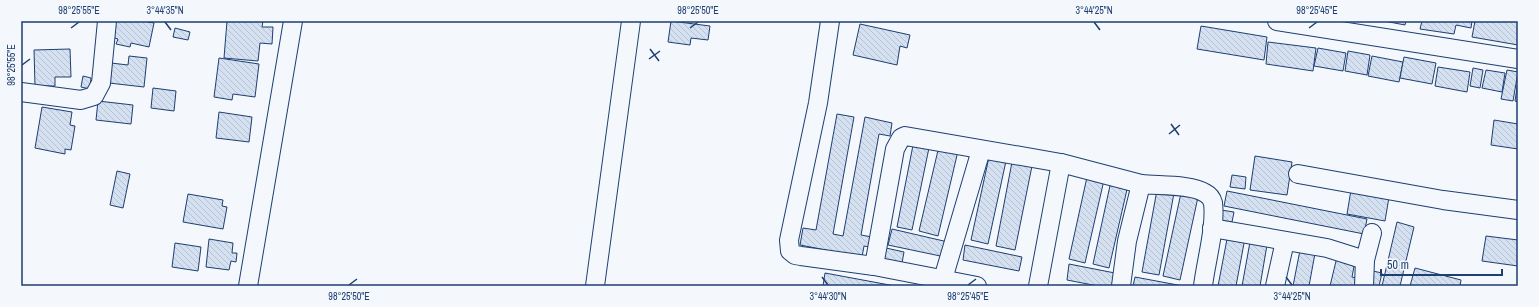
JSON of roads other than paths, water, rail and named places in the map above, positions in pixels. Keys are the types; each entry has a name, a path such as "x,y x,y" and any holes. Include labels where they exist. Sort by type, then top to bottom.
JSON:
{"street":[{"path":"21,92 81,100 94,96 101,83 107,21"},
{"path":"248,286 293,21"},
{"path":"595,286 631,21"},
{"path":"830,21 818,103 789,248 795,255 874,266 977,286"},
{"path":"1277,21 1518,60"},
{"path":"874,266 896,149 901,138 906,136 1061,163 1141,184 1187,188 1204,192 1213,201 1212,228 1202,286"},
{"path":"943,279 981,150"},
{"path":"1038,286 1061,163"},
{"path":"1298,174 1443,200 1518,210"},
{"path":"1121,286 1127,241 1141,184"},
{"path":"1212,228 1327,248 1365,260"},
{"path":"1364,286 1365,260 1372,233"},
{"path":"1275,286 1285,241"}]}
